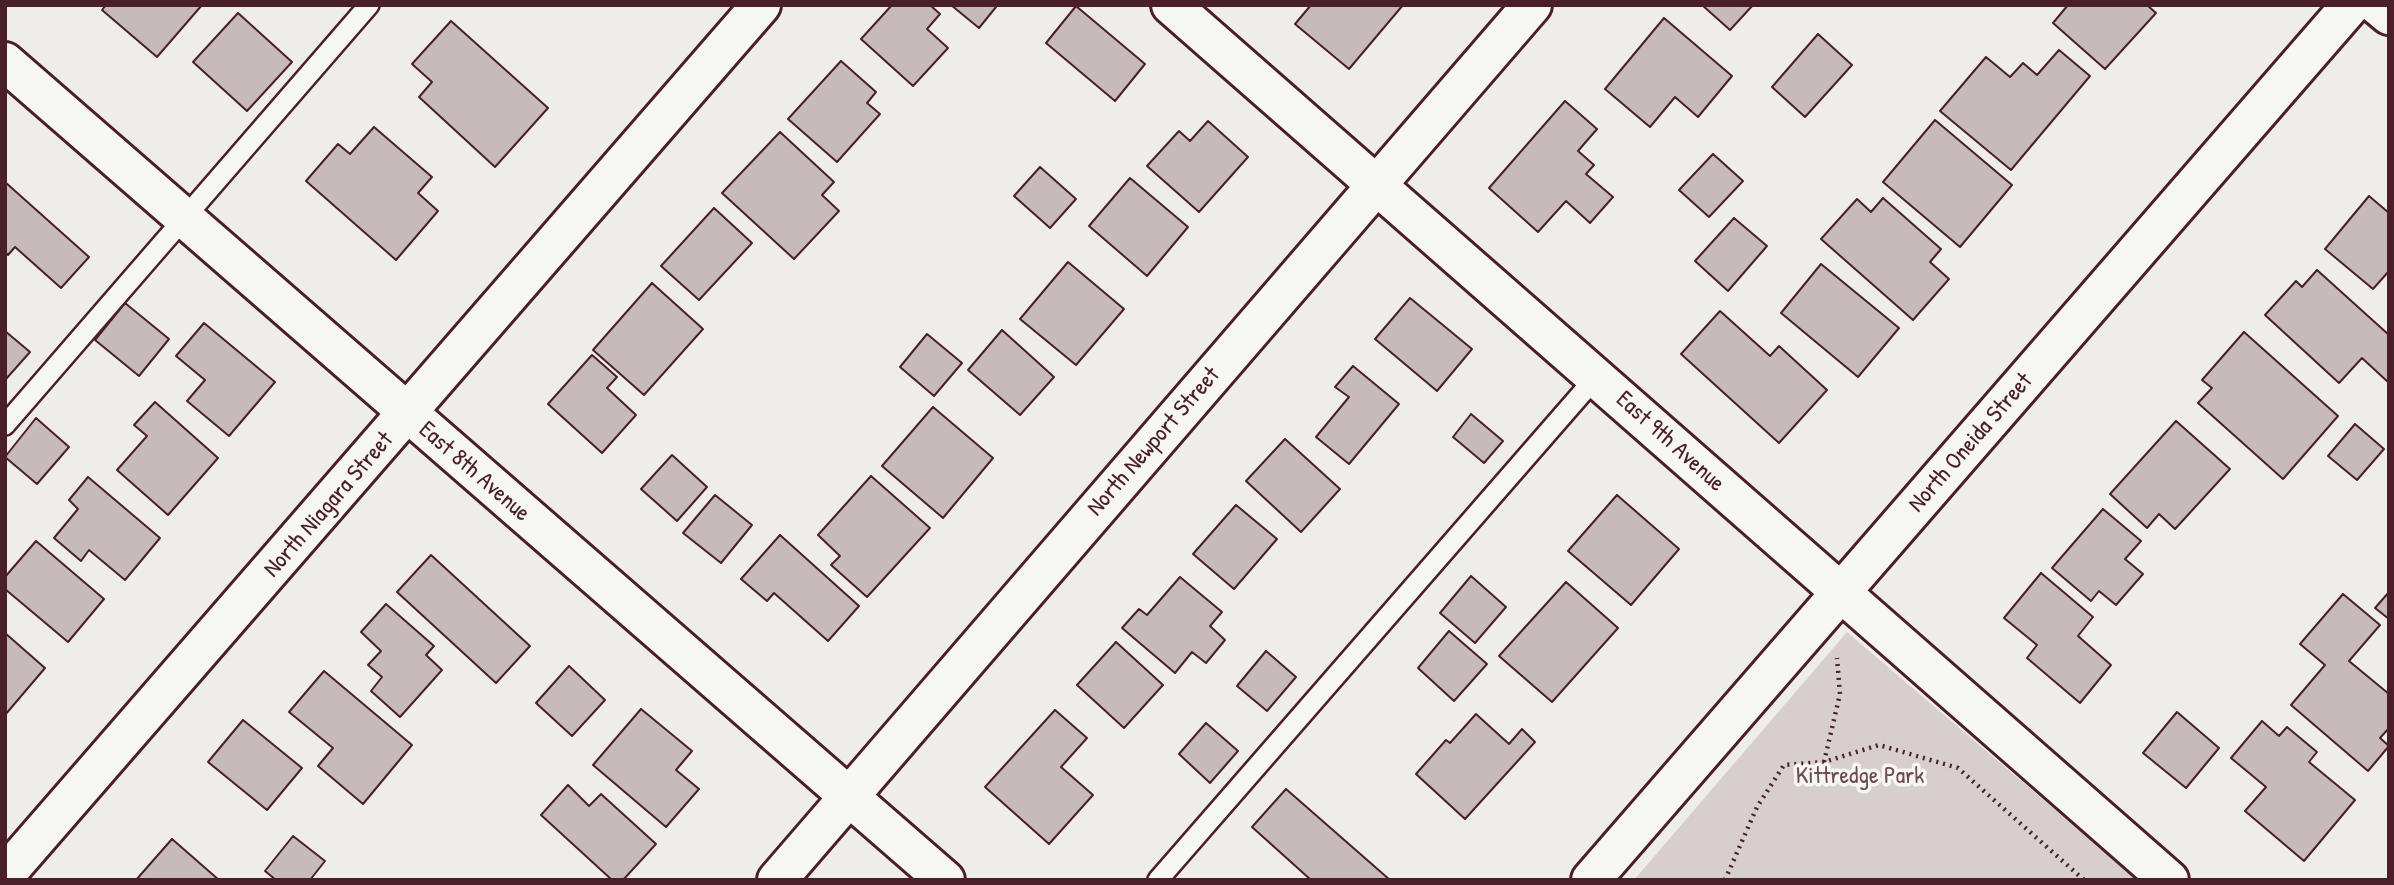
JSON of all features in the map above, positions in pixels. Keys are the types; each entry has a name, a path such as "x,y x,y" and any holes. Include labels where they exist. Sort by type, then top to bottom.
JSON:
{"street":[{"name":"North Niagara Street","path":"5,876 408,415 761,5"},
{"name":"East 9th Avenue","path":"1171,5 1597,376 1830,605 2169,880"},
{"name":"North Newport Street","path":"777,880 1532,5"},
{"name":"North Oneida Street","path":"1591,880 2351,5"},
{"path":"2377,5 2389,15"},
{"name":"East 8th Avenue","path":"5,62 945,880"}],"lane":[{"path":"5,425 369,5"},
{"path":"1158,880 1597,376"}],"path":[{"path":"1824,762 1840,694 1830,605"},
{"path":"1725,880 1757,807 1784,765 1824,762 1879,745 1958,768 2084,880"}],"green space":[{"name":"Kittredge Park","path":"1847,632 2137,880 1634,880"}],"building":[{"path":"106,5 202,5 157,57 102,10"},
{"path":"892,5 930,5 940,14 927,29 948,48 913,86 861,39"},
{"path":"951,5 995,5 996,7 979,28"},
{"path":"1311,5 1403,5 1349,69 1295,24"},
{"path":"1702,5 1753,5 1730,30"},
{"path":"2068,5 2147,5 2156,13 2105,69 2053,23"},
{"path":"1076,6 1145,64 1115,101 1046,43"},
{"path":"238,13 292,62 247,111 193,62"},
{"path":"1664,18 1732,76 1698,117 1675,97 1650,127 1605,89"},
{"path":"451,21 548,108 495,167 419,97 432,82 412,64"},
{"path":"1818,34 1852,65 1805,117 1772,87"},
{"path":"2059,50 2090,76 2011,170 1940,111 1986,57 2010,77 2023,63 2037,75"},
{"path":"841,61 876,92 867,103 880,114 837,162 788,119"},
{"path":"1565,101 1597,129 1578,151 1594,165 1586,174 1613,197 1590,223 1566,201 1538,232 1489,188"},
{"path":"1935,120 2012,185 1960,247 1883,182"},
{"path":"1208,121 1248,157 1199,212 1147,166 1179,131 1190,141"},
{"path":"374,127 432,177 418,193 438,211 396,260 306,181 338,144 350,154"},
{"path":"780,132 834,182 822,195 839,211 794,259 722,193"},
{"path":"1713,154 1743,181 1709,217 1679,190"},
{"path":"1040,167 1076,199 1050,228 1014,196"},
{"path":"1130,178 1188,227 1147,276 1089,226"},
{"path":"5,182 89,257 61,288 15,247 8,255 5,252"},
{"path":"2369,196 2389,213 2389,271 2373,289 2325,249"},
{"path":"1883,198 1941,249 1930,262 1949,279 1913,320 1821,239 1857,199 1871,212"},
{"path":"714,208 752,243 699,300 661,266"},
{"path":"1734,218 1767,246 1728,291 1695,261"},
{"path":"1068,262 1124,309 1076,365 1020,319"},
{"path":"1821,264 1899,328 1858,377 1781,313"},
{"path":"2317,270 2389,335 2389,383 2362,358 2339,383 2265,315 2296,281 2302,287"},
{"path":"652,283 703,329 644,395 593,350"},
{"path":"1410,298 1472,349 1437,391 1375,339"},
{"path":"125,303 169,339 139,376 95,340"},
{"path":"1720,311 1770,356 1779,346 1827,390 1779,443 1681,354"},
{"path":"204,323 275,382 229,436 187,401 205,380 176,356"},
{"path":"1002,330 1054,377 1020,415 968,370"},
{"path":"5,331 30,352 6,379 5,378"},
{"path":"2244,332 2338,416 2283,479 2198,403 2212,388 2202,380"},
{"path":"927,334 962,363 934,396 900,367"},
{"path":"592,355 617,377 607,388 636,415 602,453 548,404"},
{"path":"1353,366 1399,404 1349,464 1316,437 1349,397 1335,387"},
{"path":"155,402 218,458 168,515 117,470 147,436 134,425"},
{"path":"933,407 993,458 943,518 882,466"},
{"path":"1471,414 1503,441 1484,463 1453,437"},
{"path":"36,418 69,447 37,484 5,457"},
{"path":"2176,421 2230,469 2175,529 2159,514 2147,528 2110,494"},
{"path":"2355,424 2384,449 2357,480 2328,456"},
{"path":"1285,439 1340,489 1301,532 1246,481"},
{"path":"672,455 707,487 677,521 641,489"},
{"path":"871,476 930,528 867,597 831,565 840,556 818,535"},
{"path":"88,477 160,538 125,580 89,550 81,561 54,538 78,509 69,500"},
{"path":"715,495 752,525 721,563 683,533"},
{"path":"1617,495 1679,549 1631,605 1568,551"},
{"path":"1236,505 1277,539 1234,589 1193,554"},
{"path":"2103,509 2141,541 2125,559 2143,574 2116,605 2099,591 2091,601 2052,568"},
{"path":"780,535 859,606 828,641 774,593 767,601 741,579"},
{"path":"36,541 104,599 68,642 5,589 5,577"},
{"path":"431,555 530,646 496,683 397,592"},
{"path":"2041,573 2093,617 2078,636 2111,665 2080,703 2027,658 2037,645 2004,618"},
{"path":"1471,576 1506,607 1475,643 1440,613"},
{"path":"1180,577 1222,612 1210,626 1225,640 1206,663 1192,652 1175,673 1122,628 1139,609 1147,615"},
{"path":"1566,582 1618,628 1552,702 1499,656"},
{"path":"2389,592 2389,619 2375,608"},
{"path":"2343,594 2380,625 2349,661 2389,694 2389,728 2380,738 2389,746 2368,771 2291,705 2325,665 2300,644"},
{"path":"386,604 434,646 426,655 442,670 400,717 371,691 382,677 368,665 381,651 361,632"},
{"path":"1449,631 1487,664 1454,701 1418,668"},
{"path":"5,633 45,668 5,715"},
{"path":"1116,642 1163,685 1124,728 1077,685"},
{"path":"1266,651 1296,677 1267,711 1237,686"},
{"path":"569,666 605,700 572,736 536,703"},
{"path":"324,671 412,745 363,804 318,766 333,748 289,712"},
{"path":"641,709 692,751 676,770 699,789 666,827 593,765"},
{"path":"1055,710 1087,738 1061,767 1093,795 1049,844 985,787"},
{"path":"2177,712 2219,748 2186,788 2143,753"},
{"path":"1476,714 1509,744 1522,729 1535,742 1465,819 1416,774 1446,740 1450,743"},
{"path":"243,720 302,768 267,810 208,762"},
{"path":"2262,721 2279,736 2287,727 2317,752 2309,762 2355,800 2304,861 2245,811 2266,787 2231,758"},
{"path":"1206,723 1238,751 1210,783 1179,754"},
{"path":"568,785 589,806 601,794 656,844 623,880 612,880 541,815"},
{"path":"1286,789 1390,880 1311,880 1252,827"},
{"path":"293,836 325,861 310,880 276,880 265,871"},
{"path":"172,839 219,880 136,880"}]}
